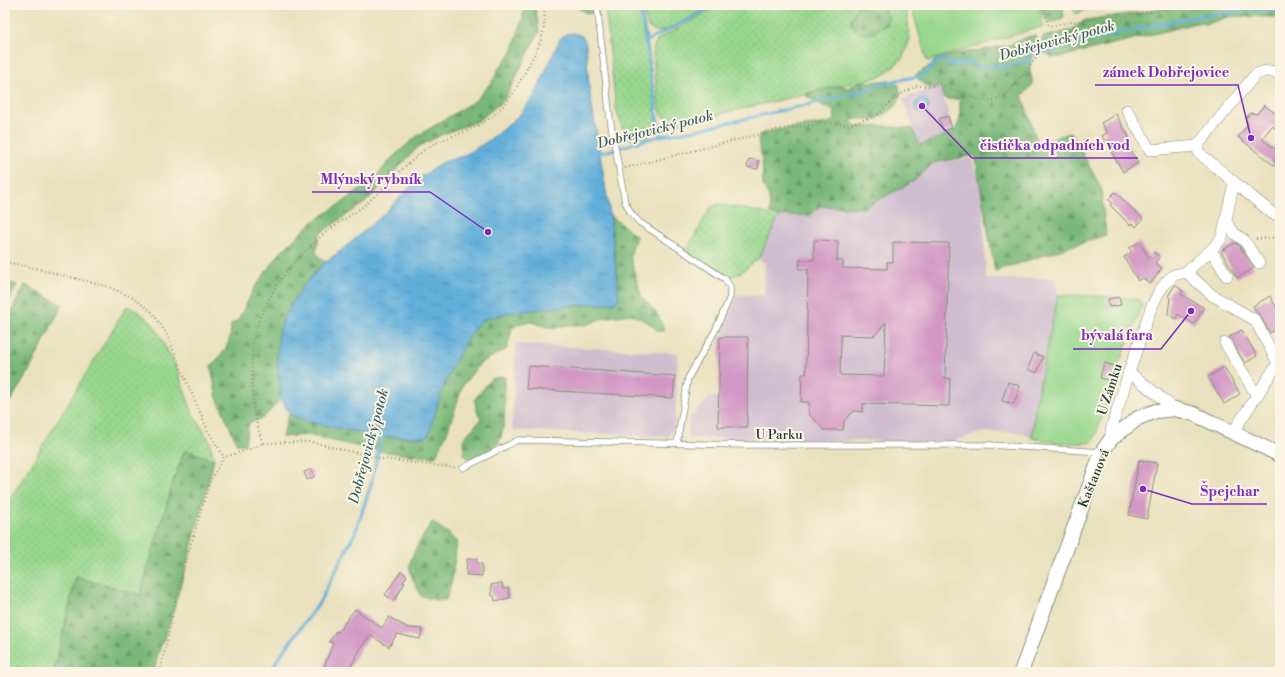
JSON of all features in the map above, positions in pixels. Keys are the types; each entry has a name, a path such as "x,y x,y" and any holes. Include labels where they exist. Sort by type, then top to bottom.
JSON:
{"street":[{"path":"1127,110 1150,150 1197,146 1255,75 1262,71 1269,70 1280,74"},
{"path":"1197,146 1199,153 1272,214"},
{"name":"U Zámku","path":"1111,439 1111,430 1151,308 1166,282 1174,275 1186,272 1222,238 1234,182"},
{"path":"1226,222 1235,234 1244,240 1259,263"},
{"path":"1211,250 1227,276"},
{"path":"1186,272 1212,295 1255,320 1279,362 1233,432"},
{"path":"1225,343 1256,396"},
{"path":"1129,372 1175,409"},
{"name":"Kaštanová","path":"1021,672 1102,452 1111,439 1138,418 1156,411 1175,409 1194,414 1280,455"}],"lane":[{"path":"597,5 610,119 625,202 631,213 639,222 725,279 729,282 730,287 730,296 715,331 688,378 677,443"},
{"name":"U Parku","path":"463,468 518,440 744,445 989,445 1102,452"}],"path":[{"path":"262,443 253,411 252,360 254,337 263,310 274,288 287,270 309,248 330,229 367,204 412,160 430,147 476,127 493,116 509,101 540,44 543,32 545,5"},
{"path":"1042,5 1049,26 1179,7 1183,5"},
{"path":"620,170 645,162 776,130 828,123 849,125 876,116 899,95 917,86 944,86 981,101 994,100 1008,93 1038,56 1039,51 1049,47 1070,32 1076,21"},
{"path":"1244,240 1280,237"},
{"path":"5,262 106,286 132,297 152,312 166,333 208,431 224,456"},
{"path":"160,672 180,582 199,517 210,481 224,456 253,448 262,443 311,442 383,459 463,468"}],"shaded area":[{"path":"940,86 954,132 919,145 903,99"},
{"path":"971,158 982,188 986,279 1055,278 1058,295 1036,402 1032,438 1021,433 983,432 951,442 688,438 689,419 709,398 721,397 723,332 737,295 764,295 765,263 758,259 779,216 811,215 820,206 863,208 914,181 933,163"},
{"path":"516,344 678,353 675,424 669,437 512,430"}],"green space":[{"path":"523,5 535,5 539,32 505,99 478,121 443,134 418,147 366,202 319,234 316,253 325,262 303,286 277,357 281,399 263,418 249,423 245,444 237,444 216,395 211,366 220,357 229,342 231,324 238,320 255,287 280,253 311,223 345,201 379,173 393,157 416,137 476,100 494,79 499,68 512,52 523,18"},
{"path":"575,5 597,5 598,14 588,13"},
{"path":"606,5 641,5 649,51 656,117 655,126 651,134 642,141 637,141 625,136 616,109"},
{"path":"642,5 712,5 669,29 658,32 648,27"},
{"path":"720,5 906,5 910,39 902,59 882,76 673,125 662,116 658,104 653,53 654,46 658,39"},
{"path":"858,5 883,5 888,16 888,24 868,34 859,32 850,23"},
{"path":"911,5 1038,5 1044,26 927,61"},
{"path":"1039,5 1063,5 1064,17 1055,22 1051,22 1043,14"},
{"path":"1072,5 1096,5 1076,14"},
{"path":"1210,5 1280,5 1280,19 1272,17 1231,16 1207,24 1195,23 1060,57 1051,57 1041,45 1043,37 1072,30 1085,20 1179,7"},
{"path":"1034,35 1038,40 1031,61 1030,70 1033,84 1022,96 1038,144 1071,132 1101,188 1106,235 995,271 975,155 933,163 914,181 863,208 820,206 811,215 779,216 770,214 769,197 763,185 762,158 758,141 760,134 776,130 828,123 835,120 834,111 807,97 805,94 840,85 847,88 862,81 871,82 889,80 899,85 899,102 893,109 877,118 857,119 851,121 857,127 884,126 913,129 919,145 954,132 960,120 960,99 948,99 943,97 940,86 930,89 918,79 916,75 935,60 957,54 1009,45"},
{"path":"719,204 779,216 758,259 740,273 725,279 685,253 711,207"},
{"path":"610,215 636,236 630,256 641,296 658,315 664,331 658,331 649,323 631,314 603,318 586,325 567,325 553,329 532,322 520,323 512,328 507,349 480,363 463,385 446,435 435,457 378,451 307,435 282,437 289,414 304,421 381,437 424,438 441,392 457,356 475,328 484,319 494,315 511,312 569,306 610,304 618,282"},
{"path":"5,281 17,285 5,307"},
{"path":"25,285 62,305 29,371 5,410 5,324"},
{"path":"1058,295 1098,296 1139,300 1142,306 1118,366 1096,435 1091,443 1058,443 1032,438 1036,402"},
{"path":"127,306 139,312 153,324 161,338 177,370 193,414 209,440 214,460 185,450 174,479 140,595 76,577 54,672 5,672 5,508"},
{"path":"505,376 502,436 499,442 486,452 469,459 464,455 464,438 481,419 476,408 475,399 491,379"},
{"path":"185,450 214,460 191,549 169,625 158,654 154,672 54,672 76,577 140,595 174,479"},
{"path":"432,522 448,533 457,542 452,579 446,600 436,600 421,596 410,570 411,559 414,552"}],"water":[{"path":"573,33 582,36 586,43 589,87 610,215 619,297 616,302 610,304 590,304 507,313 485,319 477,325 463,346 450,372 440,396 429,434 426,437 381,437 304,421 289,414 281,399 277,357 279,332 285,315 303,286 325,262 343,249 385,213 418,179 443,162 463,156 485,143 521,113 535,95 560,39 566,34"},
{"path":"919,99 925,99 929,103 929,109 925,113 919,113 915,109 915,103"}],"building":[{"path":"1264,105 1280,117 1280,132 1272,126 1262,139 1275,149 1280,142 1280,170 1238,137 1248,125 1246,118 1250,113 1257,114"},
{"path":"1116,114 1129,137 1124,140 1138,163 1123,172 1102,136 1107,133 1101,123"},
{"path":"948,116 952,128 943,131 939,119"},
{"path":"749,159 759,161 758,169 747,167"},
{"path":"1115,192 1143,219 1136,227 1132,223 1130,225 1110,205 1112,203 1108,199"},
{"path":"814,240 838,241 837,261 843,261 843,268 887,269 887,262 893,262 893,242 949,243 945,378 950,378 949,406 863,404 863,412 854,411 844,421 843,430 824,430 809,414 809,402 801,402 802,374 806,374 808,269 799,269 800,260 814,260","holes":["886,322 884,376 840,375 841,335 874,336"]},
{"path":"1139,242 1149,258 1154,252 1160,257 1155,263 1162,268 1150,284 1143,278 1138,281 1124,257 1132,252 1129,248"},
{"path":"1235,243 1239,245 1254,268 1237,278 1221,251"},
{"path":"1175,285 1183,291 1181,294 1204,308 1194,324 1178,314 1176,319 1168,314 1170,298 1168,296"},
{"path":"1270,296 1280,314 1280,327 1270,333 1253,306"},
{"path":"1119,297 1121,305 1109,307 1108,299"},
{"path":"1242,330 1257,356 1245,363 1229,337"},
{"path":"720,337 748,337 747,427 718,427"},
{"path":"1034,353 1043,357 1037,373 1028,369"},
{"path":"1104,363 1115,366 1110,381 1100,378"},
{"path":"528,366 675,376 673,398 526,389"},
{"path":"1224,367 1240,394 1224,404 1208,377"},
{"path":"1008,382 1020,386 1014,404 1002,401"},
{"path":"1139,460 1157,463 1147,519 1129,515"},
{"path":"312,469 314,477 307,480 304,472"},
{"path":"467,559 477,559 477,563 482,564 482,576 466,575"},
{"path":"401,571 407,576 403,582 405,583 394,601 385,595"},
{"path":"502,583 503,589 508,588 510,598 495,601 494,596 490,594 492,591 491,585"},
{"path":"355,609 382,628 389,617 408,628 422,629 420,639 397,634 389,647 370,635 360,649 348,672 325,672 326,667 324,667 333,643 329,642 336,631 338,632"}],"waterway":[{"path":"640,5 660,136"},
{"path":"645,42 717,5"},
{"name":"Dobřejovický potok","path":"597,154 660,136 696,130 806,105 853,94 894,81 920,76 927,72 937,61 942,60 955,65 965,62 984,67 1004,67 1027,61 1033,55 1126,31 1185,19 1247,9 1271,10 1280,14"},
{"name":"Dobřejovický potok","path":"271,672 277,660 319,603 355,533 371,485 382,433"}],"place":[{"name":"čistička odpadních vod","path":"922,106"},
{"name":"zámek Dobřejovice","path":"1251,138"},
{"name":"Mlýnský rybník","path":"488,232"},
{"name":"bývalá fara","path":"1191,311"},
{"name":"Špejchar","path":"1143,489"}]}
